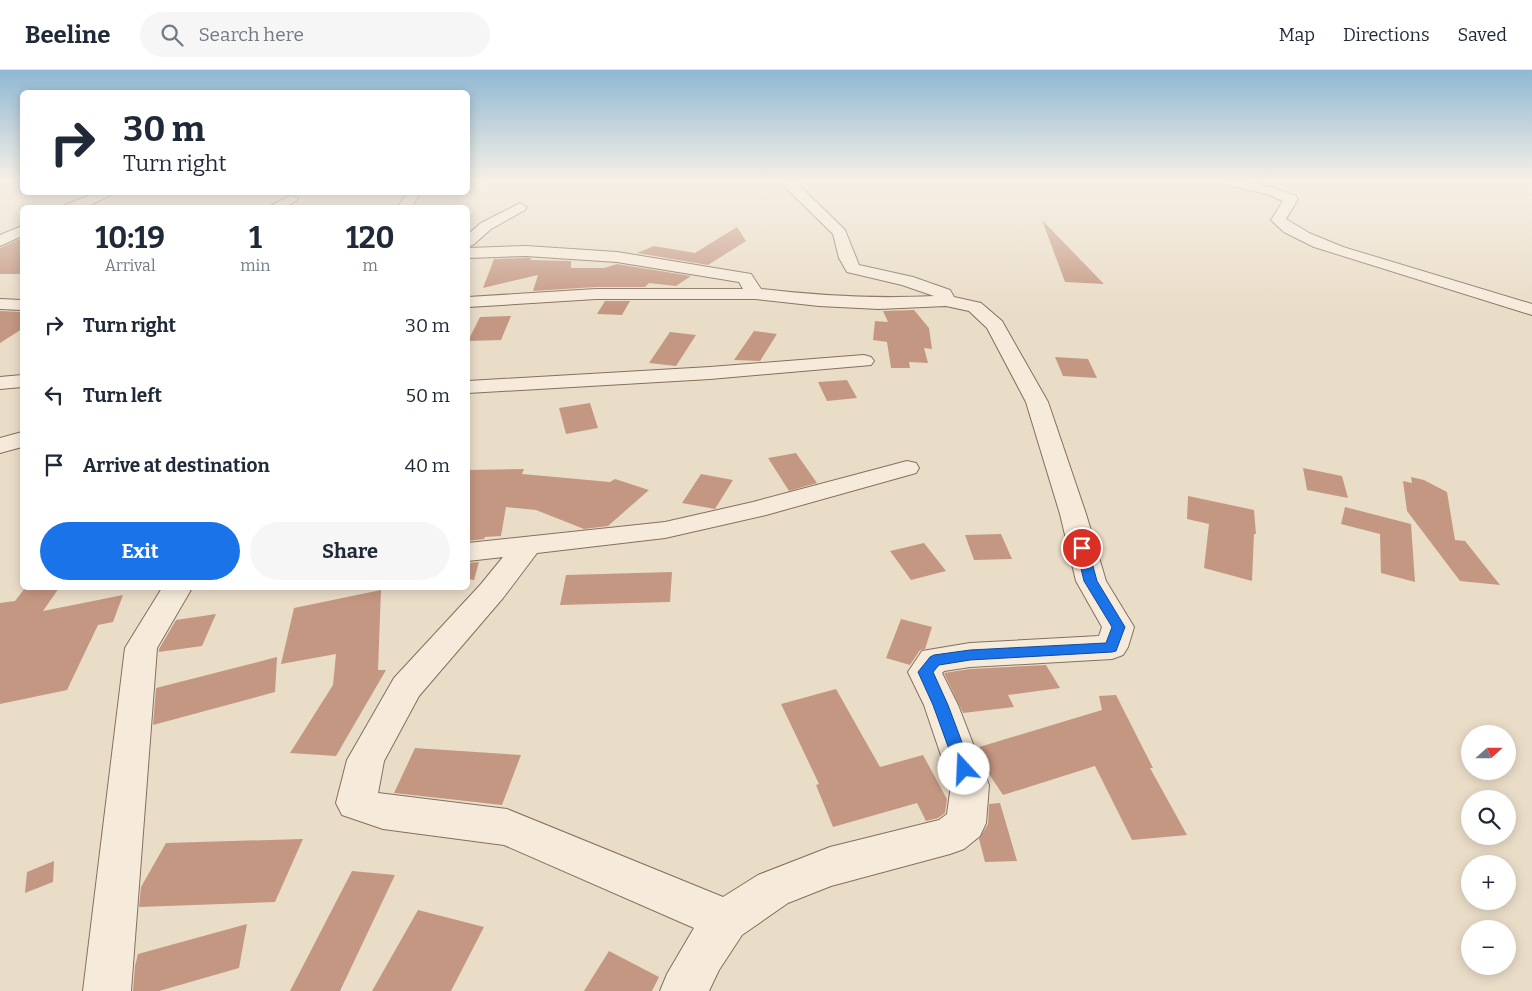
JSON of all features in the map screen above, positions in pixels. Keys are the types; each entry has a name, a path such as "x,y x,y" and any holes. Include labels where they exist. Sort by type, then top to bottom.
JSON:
{"street":[{"path":"470,240 490,224"},
{"path":"831,224 840,233 847,258 853,269 907,282 944,294 946,301"},
{"path":"1282,224 1287,229 1364,259 1532,310"},
{"path":"0,241 20,231"},
{"path":"0,245 20,244"},
{"path":"470,253 526,251 617,257 745,278 755,294"},
{"path":"470,302 596,294 755,294 819,301 862,303 946,301 975,306 995,325 1037,402 1073,514 1090,581 1118,627 1112,647 970,655 934,660 925,672 940,705 970,785 966,823 950,836 830,867 773,888 726,920 703,954 684,991"},
{"path":"0,304 20,305"},
{"path":"470,387 710,373 864,361"},
{"path":"0,383 20,381"},
{"path":"0,446 20,440"},
{"path":"470,552 665,530 756,509 907,468"},
{"path":"528,544 492,591 406,686 366,760 356,803 383,812 507,827 726,920"},
{"path":"107,991 141,648 176,590"}],"building":[{"path":"1043,224 1046,224 1104,284 1065,282"},
{"path":"737,227 746,241 708,265 637,253 654,246 695,253"},
{"path":"20,239 20,274 0,274 0,248"},
{"path":"532,258 530,260 571,261 571,268 604,268 617,264 691,276 676,286 649,283 645,287 596,287 533,291 538,275 483,288 494,259"},
{"path":"605,301 630,301 622,315 597,314"},
{"path":"914,310 929,328 932,349 924,348 928,363 909,362 910,368 891,368 887,342 873,340 875,321 888,322 883,311"},
{"path":"0,311 20,312 20,330 0,343"},
{"path":"511,316 501,340 470,341 470,337 480,317"},
{"path":"754,331 777,334 760,361 734,360"},
{"path":"670,332 696,335 676,366 649,363"},
{"path":"1055,357 1088,359 1097,378 1063,376"},
{"path":"847,380 857,398 827,401 818,382"},
{"path":"590,403 598,428 566,434 559,408"},
{"path":"796,453 817,483 789,491 768,458"},
{"path":"1303,468 1342,476 1348,498 1307,490"},
{"path":"524,469 522,474 610,482 615,479 649,490 608,526 584,529 536,510 506,507 501,536 470,541 470,470"},
{"path":"701,474 733,480 715,509 682,503"},
{"path":"1411,477 1424,480 1447,492 1455,540 1465,541 1500,585 1460,581 1407,511 1403,481 1412,483"},
{"path":"1188,496 1254,510 1256,534 1254,534 1252,581 1204,568 1209,524 1187,519"},
{"path":"1345,507 1411,524 1415,582 1381,573 1380,534 1341,524"},
{"path":"1001,534 1012,559 974,560 965,535"},
{"path":"924,543 946,571 911,580 890,551"},
{"path":"479,562 474,580 470,579 470,563"},
{"path":"672,572 670,602 560,605 566,575"},
{"path":"23,590 58,590 43,611 123,595 113,622 98,625 67,690 0,704 0,603 15,601"},
{"path":"381,590 378,670 386,670 336,756 290,753 333,685 336,654 281,664 294,608"},
{"path":"216,614 202,646 159,652 176,620"},
{"path":"901,619 932,627 925,649 920,650 910,665 886,658"},
{"path":"277,657 275,692 153,725 156,688"},
{"path":"1046,665 1060,688 1008,695 1014,707 963,713 944,673 970,669"},
{"path":"836,689 880,767 923,755 947,799 945,813 938,818 926,821 917,803 833,827 816,785 819,784 781,704"},
{"path":"1116,695 1153,768 1150,768 1187,835 1132,840 1095,766 1003,795 983,765 976,748 1102,710 1099,696"},
{"path":"415,748 521,755 502,805 394,793"},
{"path":"1000,803 1017,861 985,862 979,839 988,824 989,804"},
{"path":"303,839 275,902 139,907 141,887 166,843"},
{"path":"54,861 53,882 25,893 27,872"},
{"path":"352,871 395,875 340,991 290,991"},
{"path":"418,910 484,927 451,991 372,991"},
{"path":"247,924 239,968 159,991 133,991 138,954"},
{"path":"609,951 659,977 652,991 584,991"}],"route":[{"path":"964,769 940,705 925,672 934,660 970,655 1112,647 1118,627 1090,581 1082,548"}]}
